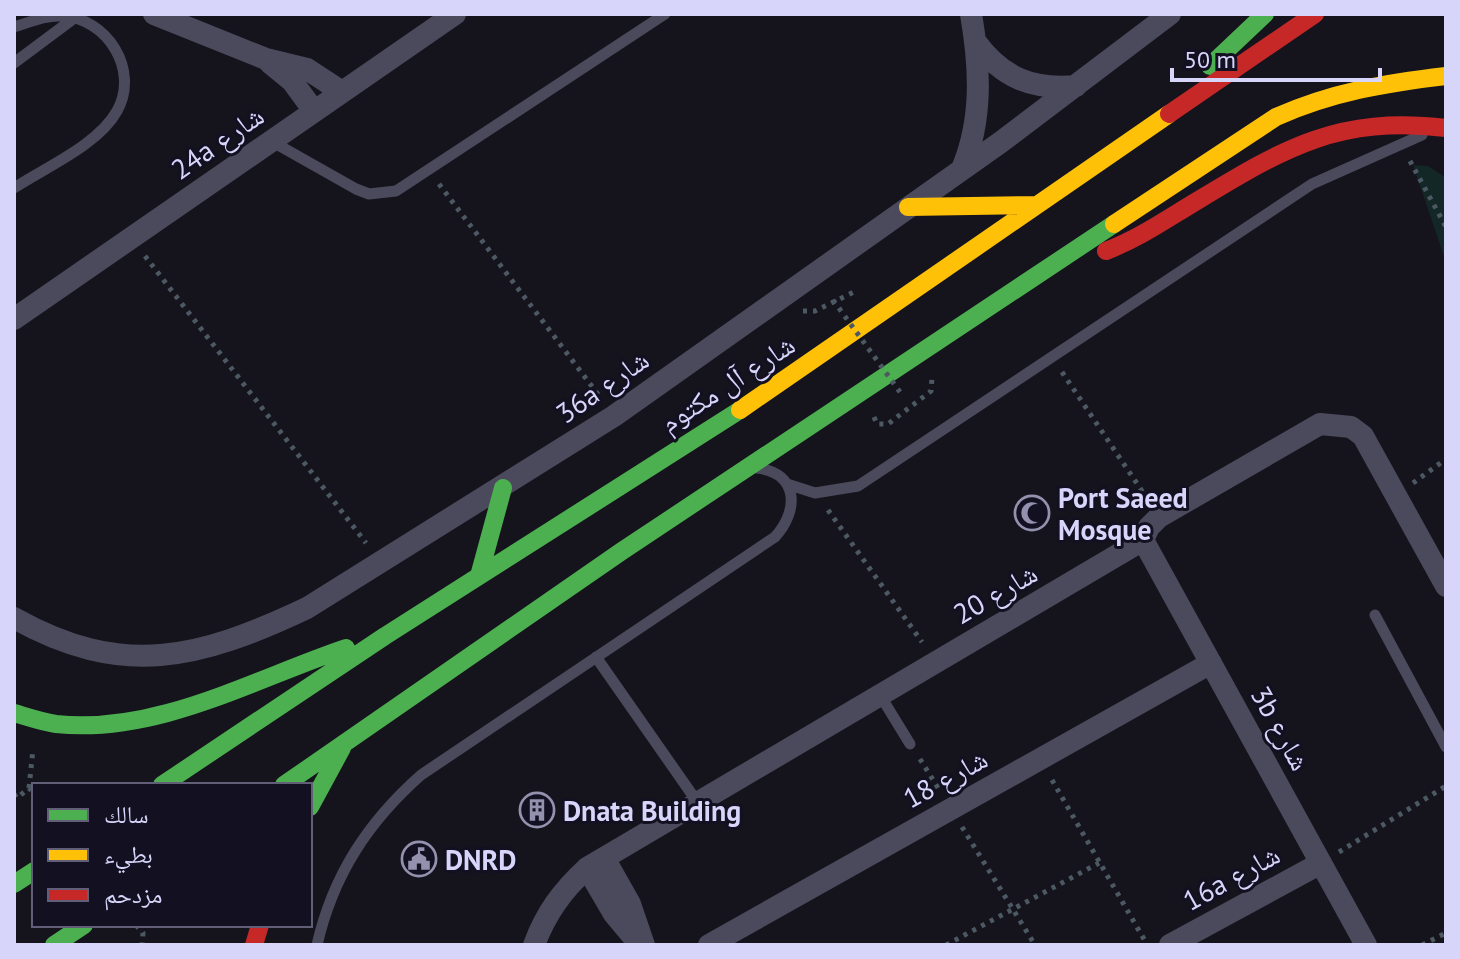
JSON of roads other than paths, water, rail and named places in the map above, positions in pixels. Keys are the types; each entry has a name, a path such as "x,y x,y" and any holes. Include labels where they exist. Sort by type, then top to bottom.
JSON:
{"main road":[{"path":"1137,133 1265,14"},
{"name":"شارع آل مكتوم","path":"165,783 385,636 753,402 1137,133 1315,14"},
{"path":"287,783 745,469 1276,117 1313,99 1393,79 1446,76"},
{"path":"1055,264 1113,249 1140,236 1295,144 1324,133 1385,121 1446,128"},
{"path":"908,207 1036,205"},
{"path":"479,576 503,488"},
{"path":"14,713 36,722 86,724 135,720 182,708 280,670 385,636"},
{"path":"312,803 344,743"},
{"path":"54,945 74,928"}],"street":[{"path":"154,14 266,59 307,69 342,92"},
{"name":"24a شارع","path":"14,319 455,14"},
{"path":"962,169 976,122 975,41 971,14"},
{"name":"36a شارع","path":"14,618 47,637 92,652 138,657 185,653 269,626 307,608 614,416 962,169 1170,14"},
{"path":"975,41 1006,74 1026,83 1048,88 1076,86"},
{"path":"266,59 292,81 314,111"},
{"name":"شارع 20","path":"534,945 544,919 561,892 596,863 1143,540 1149,527 1159,517 1320,424 1351,427 1363,436 1446,586"},
{"name":"3b شارع","path":"1143,540 1366,945"},
{"name":"شارع 18","path":"709,945 1211,663"},
{"path":"596,863 614,914 642,945"},
{"name":"16a شارع","path":"1170,945 1321,863"}],"lane":[{"path":"271,141 369,194 396,191 665,14"},
{"path":"14,27 46,17 77,16 97,27 113,43 123,64 125,87 118,109 104,128 14,188"},
{"path":"14,63 77,16"},
{"path":"745,469 761,468 775,473 787,484 815,493 858,486 1312,184 1446,128"},
{"path":"317,945 334,889 350,856 394,799 421,775 775,537 789,522 793,503 787,484"},
{"path":"1375,615 1446,747"},
{"path":"596,657 698,803"},
{"path":"880,695 910,744"}],"place":[{"name":"Port Saeed Mosque","path":"1032,513"},
{"name":"Dnata Building","path":"537,810"},
{"name":"DNRD","path":"419,859"}]}
